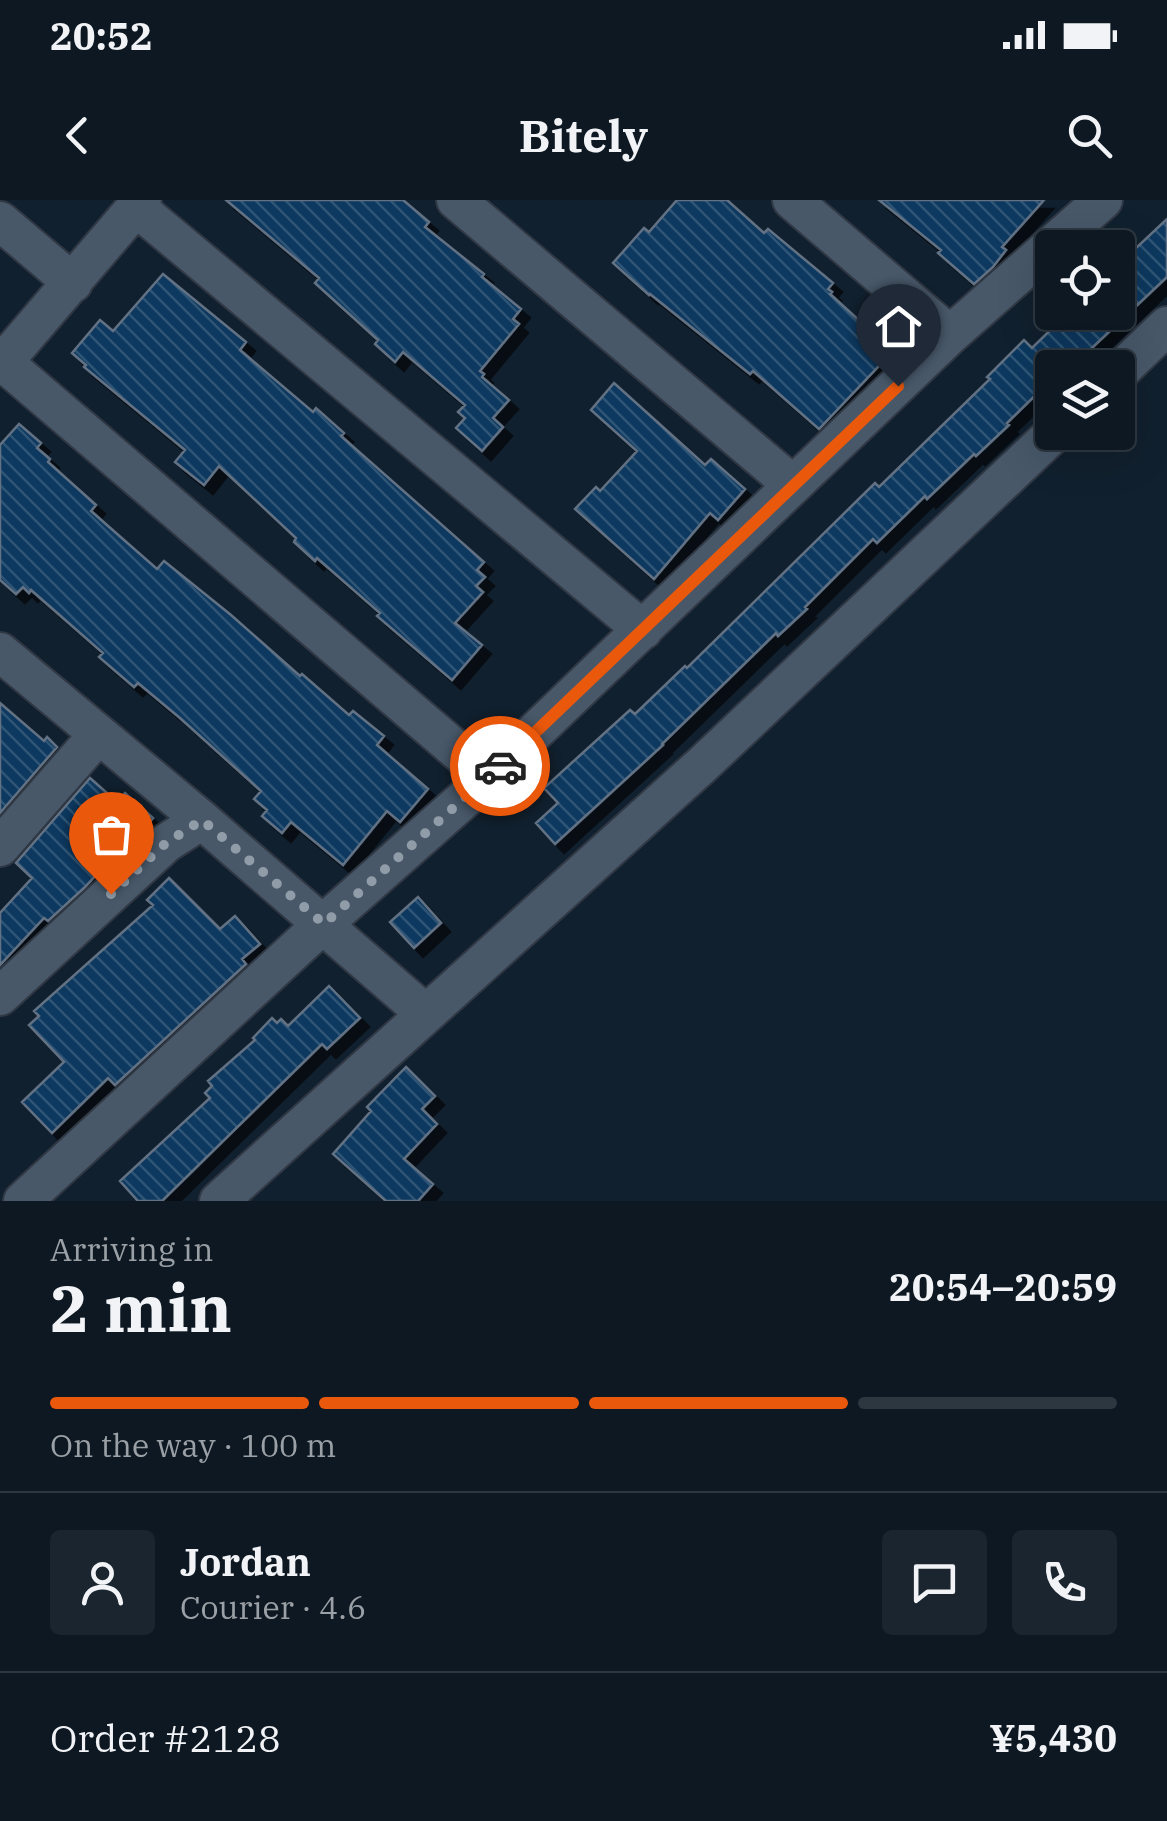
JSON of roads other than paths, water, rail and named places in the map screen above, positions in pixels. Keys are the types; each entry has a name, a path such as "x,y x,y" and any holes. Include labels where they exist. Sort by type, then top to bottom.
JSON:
{"street":[{"path":"456,200 793,485"},
{"path":"792,200 950,336"},
{"path":"23,1201 488,777 950,336 1103,200"},
{"path":"488,777 2,364 139,204 642,630"},
{"path":"0,221 73,283"},
{"path":"1135,357 1167,326"},
{"path":"219,1201 702,765 1036,450"},
{"path":"0,653 202,820 426,1014"},
{"path":"0,847 98,735"},
{"path":"0,996 166,843 202,820"}]}
